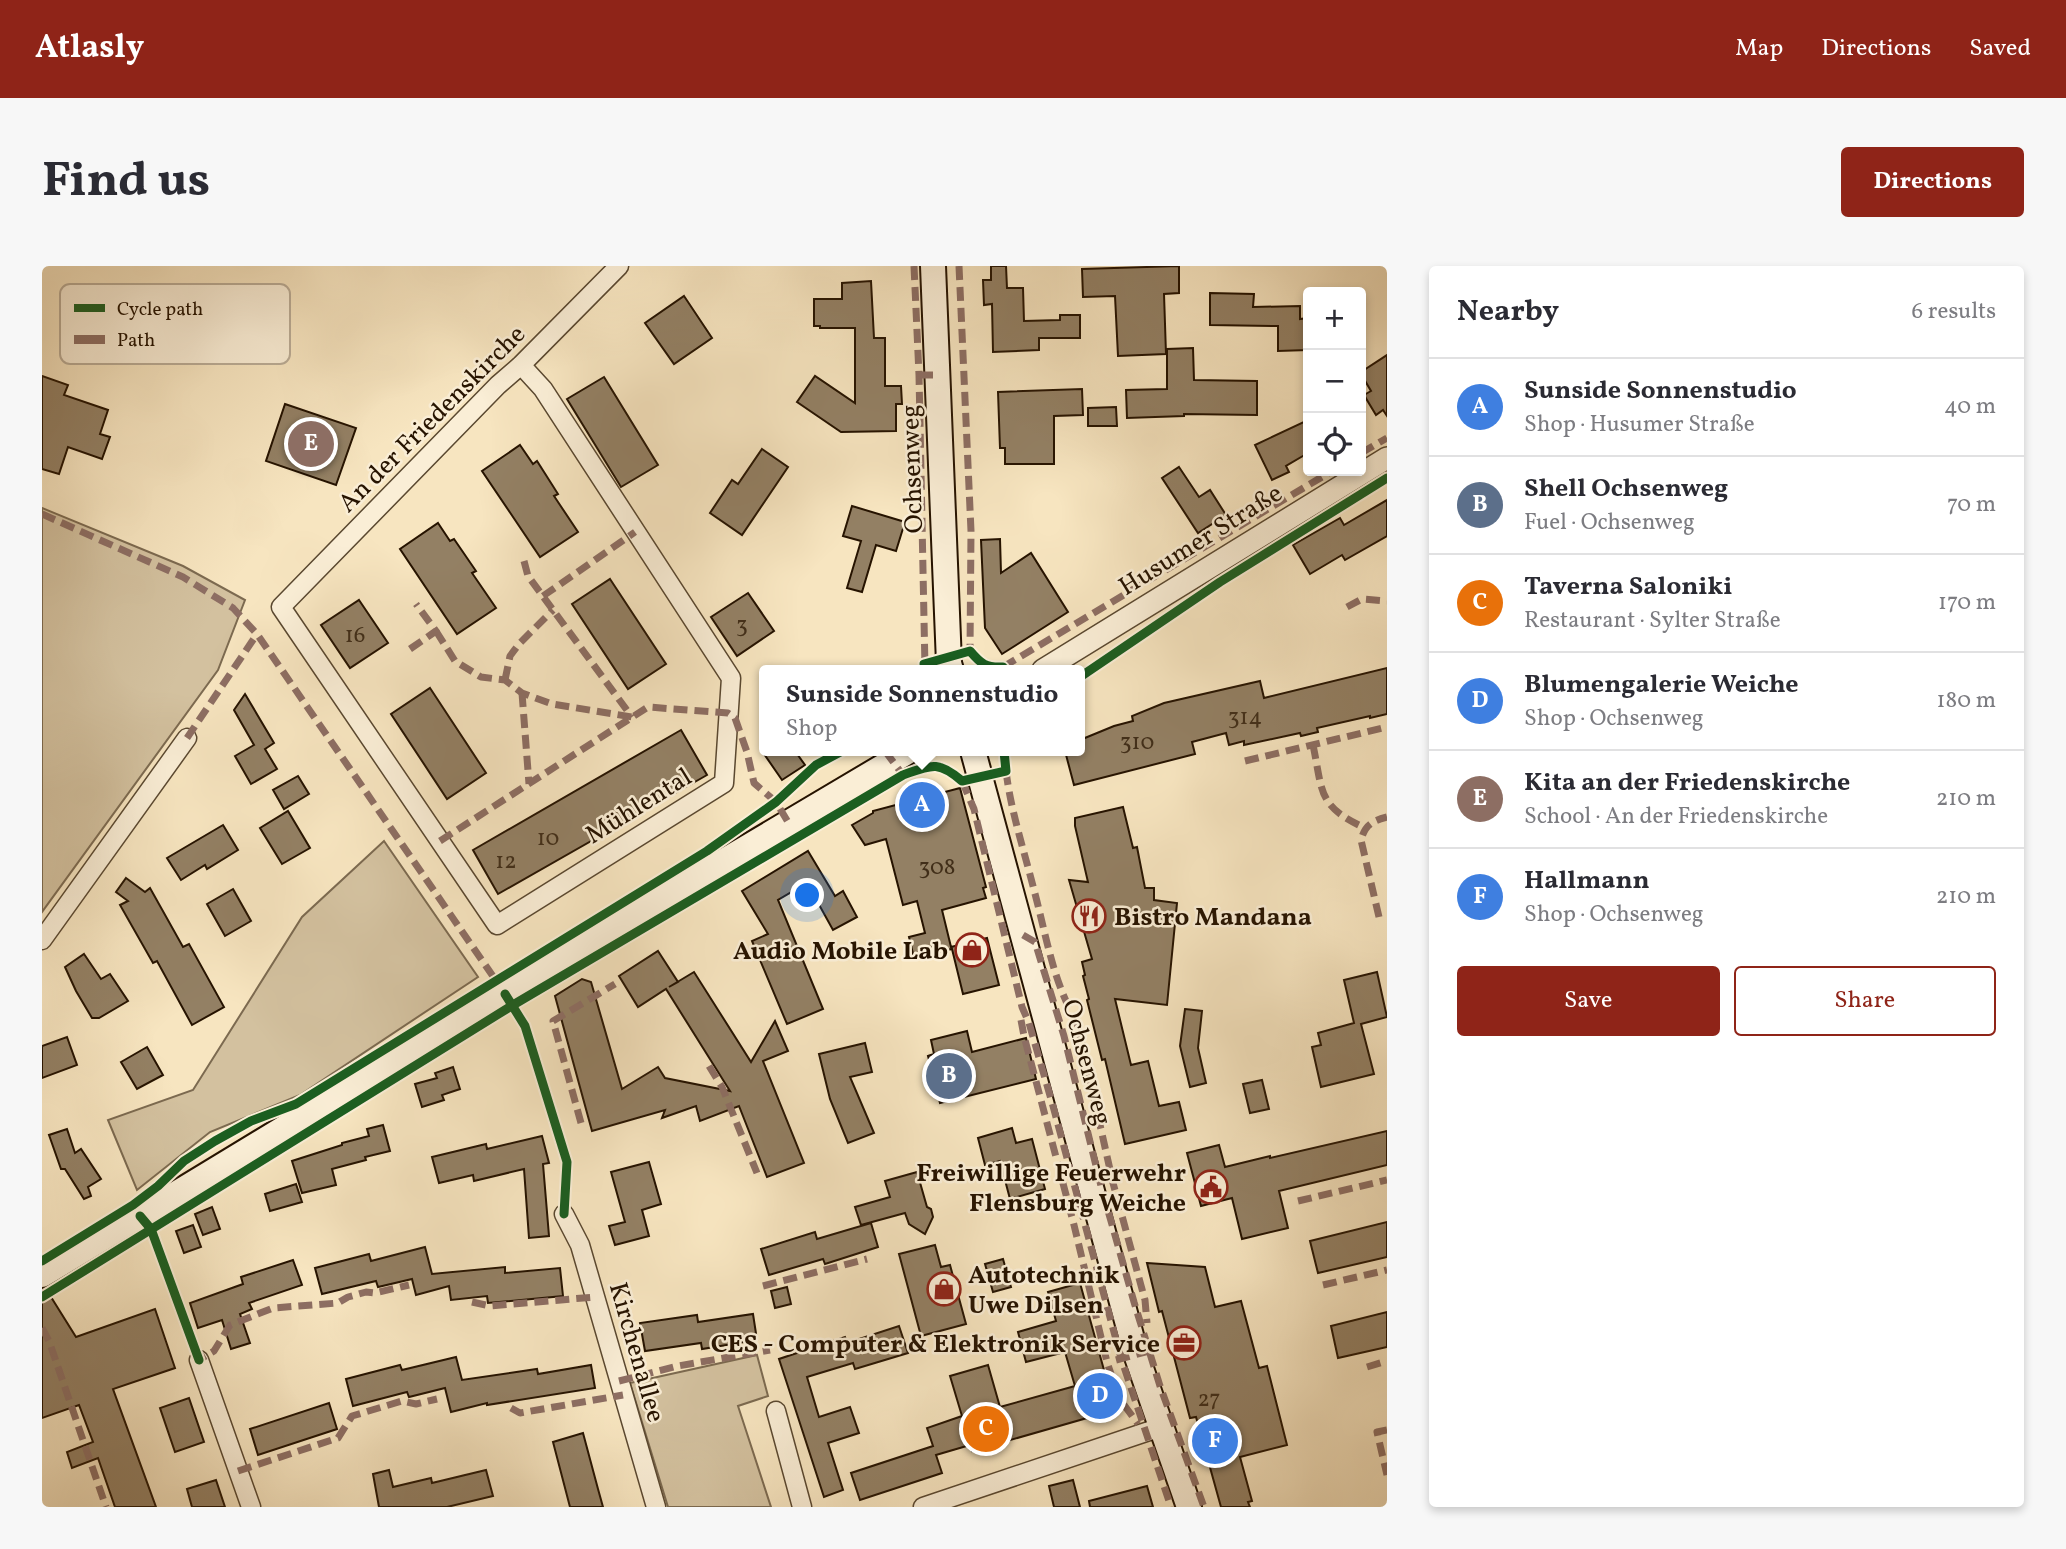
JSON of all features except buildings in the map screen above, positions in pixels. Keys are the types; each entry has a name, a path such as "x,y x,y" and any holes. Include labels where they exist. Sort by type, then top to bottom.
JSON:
{"main road":[{"name":"Ochsenweg","path":"933,266 950,665"},
{"path":"42,1275 901,756"},
{"name":"Ochsenweg","path":"974,756 1136,1354 1189,1507"}],"street":[{"name":"An der Friedenskirche","path":"281,607 498,385 619,266"},
{"name":"Mühlental","path":"281,607 497,925 724,783 731,678 543,389 521,365"},
{"name":"Husumer Straße","path":"1051,665 1387,458"},
{"path":"42,940 187,738"},
{"name":"Kirchenallee","path":"565,1214 580,1245 656,1507"},
{"path":"199,1360 250,1507"},
{"path":"776,1411 802,1507"},
{"path":"923,1507 1161,1427"}],"shaded area":[{"path":"42,508 183,566 245,600 218,670 42,912"},
{"path":"384,841 478,977 300,1095 210,1132 137,1190 108,1120 193,1090 302,917"},
{"path":"757,1355 768,1396 738,1406 771,1507 668,1507 630,1383"}],"marked path":[{"path":"914,266 925,665"},
{"path":"959,266 971,531 970,651"},
{"path":"919,375 937,375"},
{"path":"1366,450 1387,438"},
{"path":"1006,665 1324,476"},
{"path":"42,514 183,577 233,608 257,634 499,985"},
{"path":"543,596 635,532"},
{"path":"524,561 528,576 632,717"},
{"path":"1347,607 1362,599 1387,601"},
{"path":"410,649 436,631 416,604"},
{"path":"505,680 510,656 553,610"},
{"path":"436,631 455,661 481,677 505,680 522,693 552,704 632,717"},
{"path":"187,738 257,634"},
{"path":"522,693 529,784"},
{"path":"440,841 648,707 728,713 735,718 754,783 776,802 788,822"},
{"path":"1245,761 1387,727"},
{"path":"1313,745 1321,786 1330,804 1349,820 1365,828"},
{"path":"889,756 903,775"},
{"path":"1006,771 1014,816 1051,958 1062,991 1077,1022 1113,1183 1145,1300 1147,1323"},
{"path":"962,781 974,809 1022,1007 1053,1106 1121,1358 1171,1507"},
{"path":"1379,917 1361,840 1370,824 1387,817"},
{"path":"1023,935 1035,942 1064,1036 1101,1186 1134,1302 1160,1386 1204,1507"},
{"path":"581,1123 553,1021 615,984"},
{"path":"1021,1020 1107,1362 1119,1398 1138,1424"},
{"path":"709,1066 722,1087 757,1173"},
{"path":"1298,1201 1387,1180"},
{"path":"763,1286 867,1259"},
{"path":"1323,1285 1387,1270"},
{"path":"197,1354 199,1360 214,1351 230,1325 273,1308 338,1303 366,1292 375,1293 409,1285"},
{"path":"472,1302 490,1306 595,1297"},
{"path":"42,1328 49,1341 106,1507"},
{"path":"619,1381 678,1366 770,1350"},
{"path":"1116,1360 1149,1351"},
{"path":"1367,1367 1387,1361"},
{"path":"511,1408 520,1413 623,1395"},
{"path":"238,1471 338,1438 352,1416 402,1401 416,1404 437,1399"},
{"path":"1387,1430 1377,1432 1387,1475"}],"cycle path":[{"path":"1085,674 1220,582 1387,478"},
{"path":"924,665 970,651 987,665"},
{"path":"42,1261 133,1205 184,1161 215,1141 251,1121 296,1104 707,851 776,802 816,765 833,756"},
{"path":"42,1297 513,1005 903,775 934,766 947,770 962,781 1006,771 1004,756"},
{"path":"505,994 525,1026 567,1162 564,1214"},
{"path":"140,1216 151,1229 199,1360"}],"place":[{"name":"Kita an der Friedenskirche","path":"311,444"},
{"name":"Sunside Sonnenstudio","path":"922,805"},
{"name":"Bistro Mandana","path":"1089,916"},
{"name":"Audio Mobile Lab","path":"972,950"},
{"name":"Shell Ochsenweg","path":"949,1076"},
{"name":"Freiwillige Feuerwehr Flensburg Weiche","path":"1211,1187"},
{"name":"Autotechnik Uwe Dilsen","path":"944,1289"},
{"name":"CES - Computer & Elektronik Service","path":"1184,1343"},
{"name":"Blumengalerie Weiche","path":"1100,1396"},
{"name":"Taverna Saloniki","path":"986,1429"},
{"name":"Hallmann","path":"1215,1441"}]}
